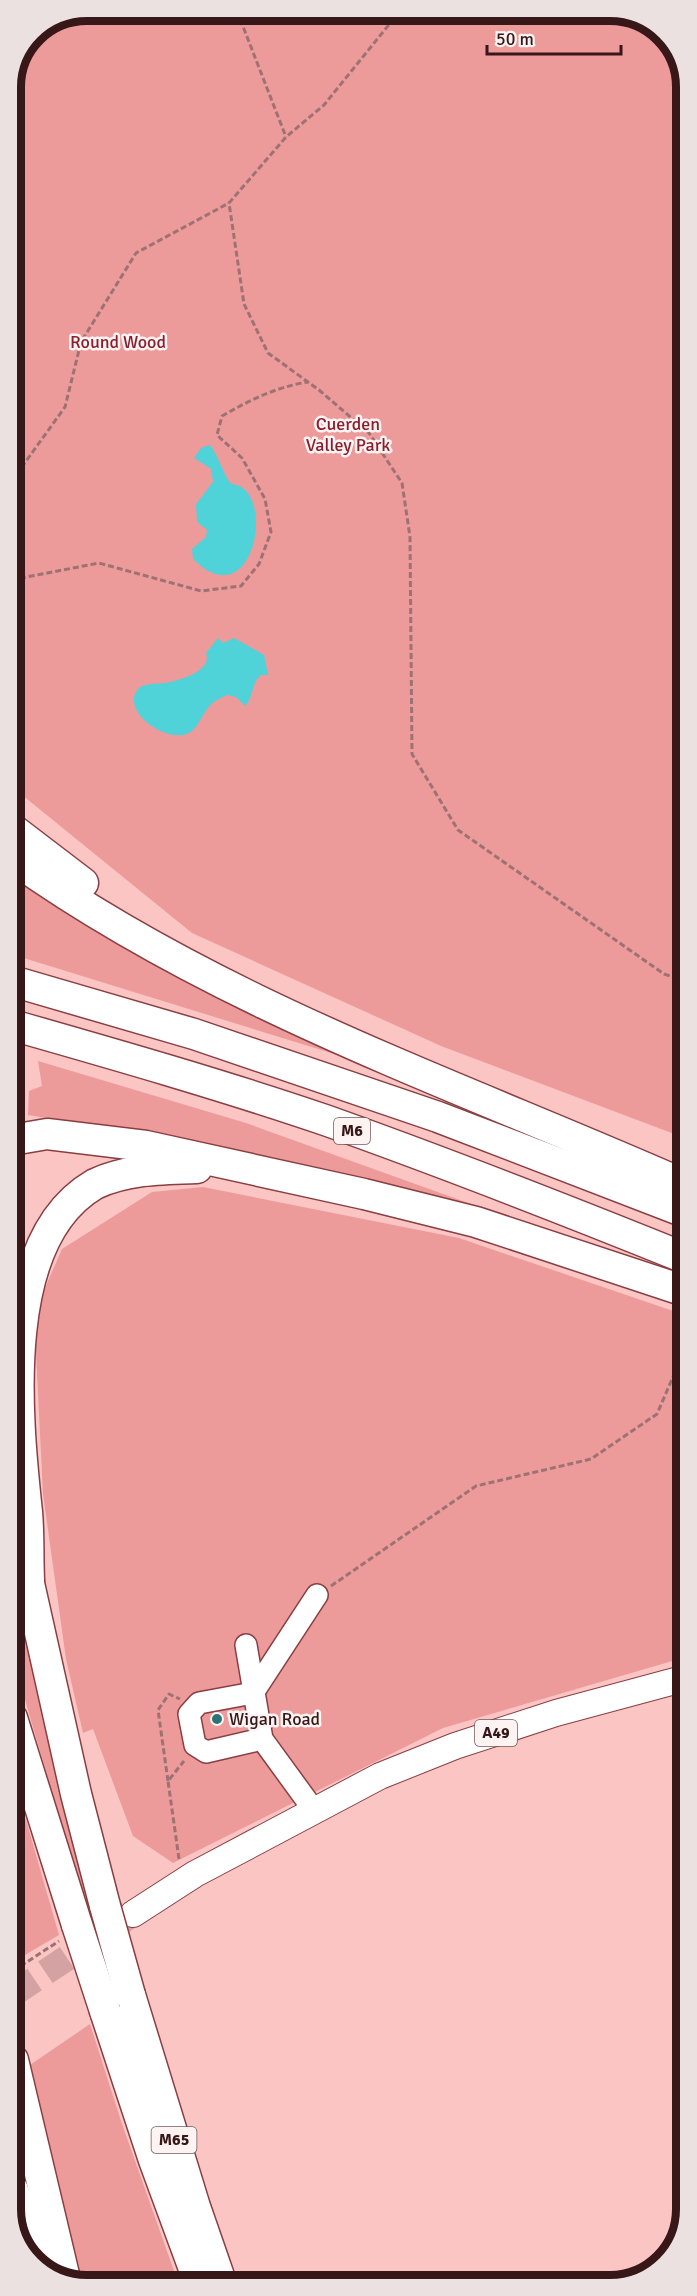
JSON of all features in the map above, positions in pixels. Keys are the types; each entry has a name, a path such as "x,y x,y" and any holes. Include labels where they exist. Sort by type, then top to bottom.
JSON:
{"highway":[{"path":"21,836 64,870 273,1008"},
{"path":"21,863 150,946 273,1008 426,1078 676,1181"},
{"name":"M6","path":"21,984 194,1034 438,1117 676,1209"},
{"name":"M6","path":"21,1028 131,1059 323,1120 471,1174 676,1254"},
{"path":"21,1138 47,1134 146,1146 242,1167 476,1222 676,1289"},
{"path":"21,1278 37,1238 48,1221 93,1185 122,1174 160,1169 242,1167"},
{"path":"21,1468 27,1514 28,1580"},
{"path":"21,1548 76,1794 119,1910"},
{"name":"M65","path":"21,1747 77,1925 117,2003 219,2275"},
{"name":"M65","path":"119,1910 117,2003 154,2160 196,2275"},
{"path":"21,2095 63,2271"},
{"path":"22,2218 29,2241"}],"main road":[{"name":"A49","path":"119,1910 195,1874 380,1776 455,1746 556,1713 676,1681"}],"lane":[{"path":"262,1739 206,1752 195,1746 189,1714 199,1703 253,1694 317,1595"},
{"path":"246,1645 262,1739 314,1809"}],"path":[{"path":"241,21 286,137"},
{"path":"21,468 65,407 81,342 136,254 230,203 286,137 324,105 392,21"},
{"path":"230,203 244,304 268,353 308,382 369,433 402,483 410,537 412,754 458,830 664,974 676,978"},
{"path":"21,578 99,563 201,591 241,586 259,564 271,532 265,499 242,458 217,435 222,416 252,399 284,386 308,382"},
{"path":"317,1595 476,1486 591,1459 657,1414 676,1373"},
{"path":"179,1864 158,1710 169,1694 183,1701"},
{"path":"168,1781 184,1760"}],"green space":[{"name":"Cuerden Valley Park","path":"86,21 615,21 632,24 650,35 665,50 674,70 676,86 676,1135 441,1046 192,933 21,794 21,86 26,61 40,40 50,32 74,22"},
{"path":"21,877 370,1065 21,957"},
{"path":"38,1061 246,1123 566,1238 114,1129 28,1115 29,1091 42,1086"},
{"path":"203,1187 459,1238 676,1312 676,1660 443,1728 173,1863 133,1836 93,1729 83,1733 66,1659 43,1494 34,1313 62,1249 152,1192"},
{"path":"21,1593 52,1739 94,1911 88,1915 21,1686"},
{"path":"21,1803 59,1935 21,1957"},
{"path":"90,2024 122,2124 175,2275 78,2275 27,2067"}],"water":[{"path":"210,445 231,484 245,490 254,505 256,525 253,546 245,563 232,574 214,574 193,559 192,549 206,537 207,530 197,522 196,504 213,482 211,469 194,458 201,448"},
{"path":"218,638 223,643 234,638 264,655 268,675 261,675 258,678 245,706 236,697 224,696 210,706 192,731 181,735 162,732 145,721 135,706 134,698 138,689 142,686 177,680 193,674 204,665 207,659 206,653"}],"tunnel":[{"path":"21,1989 128,1917"}],"place":[{"name":"Wigan Road","path":"217,1719"}],"park label":[{"name":"Round Wood","path":"118,342"}]}
